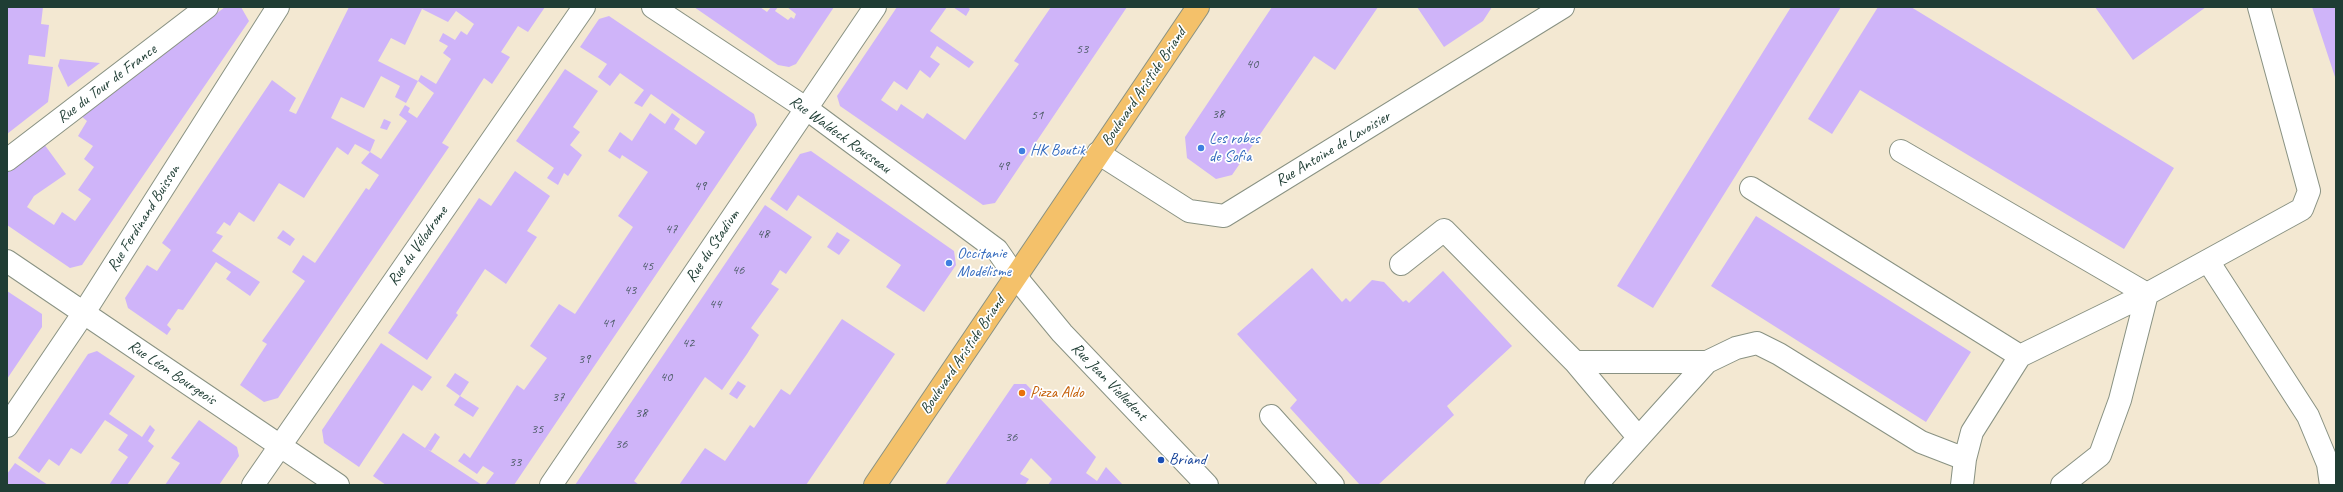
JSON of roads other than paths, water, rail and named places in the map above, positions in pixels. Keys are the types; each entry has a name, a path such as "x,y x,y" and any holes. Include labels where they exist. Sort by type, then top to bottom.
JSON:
{"main road":[{"name":"Boulevard Aristide Briand","path":"875,485 1198,7"}],"street":[{"name":"Rue du Tour de France","path":"7,160 207,7"},
{"name":"Rue Ferdinand Buisson","path":"7,426 84,314 278,7"},
{"name":"Rue du Vélodrome","path":"253,485 584,7"},
{"name":"Rue Waldeck Rousseau","path":"653,7 807,109 997,250 1015,276"},
{"name":"Rue du Stadium","path":"551,485 875,7"},
{"path":"1520,35 1539,7"},
{"name":"Rue Antoine de Lavoisier","path":"1098,153 1189,211 1224,216 1520,35 1563,7"},
{"path":"1962,485 1965,459 1972,432 2020,356 2147,294 2302,209 2309,191 2259,7"},
{"path":"1901,150 2147,294"},
{"path":"1751,188 2020,356"},
{"path":"1401,264 1444,230 1575,362 1638,437"},
{"name":"Rue Léon Bourgeois","path":"7,261 338,485"},
{"path":"2208,261 2308,416 2328,464 2330,485"},
{"name":"Rue Jean Vielledent","path":"1015,276 1062,333 1207,485"},
{"path":"2062,485 2100,455 2120,400 2147,294"},
{"path":"1596,485 1706,362 1736,348 1757,344 1779,354 1921,442 1965,459"},
{"path":"1575,362 1706,362"},
{"path":"1271,416 1333,485"}],"place":[{"name":"Les robes de Sofia","path":"1201,148"},
{"name":"HK Boutik","path":"1022,151"},
{"name":"Occitanie Modélisme","path":"949,263"},
{"name":"Pizza Aldo","path":"1022,393"},
{"name":"Briand","path":"1161,460"}]}
